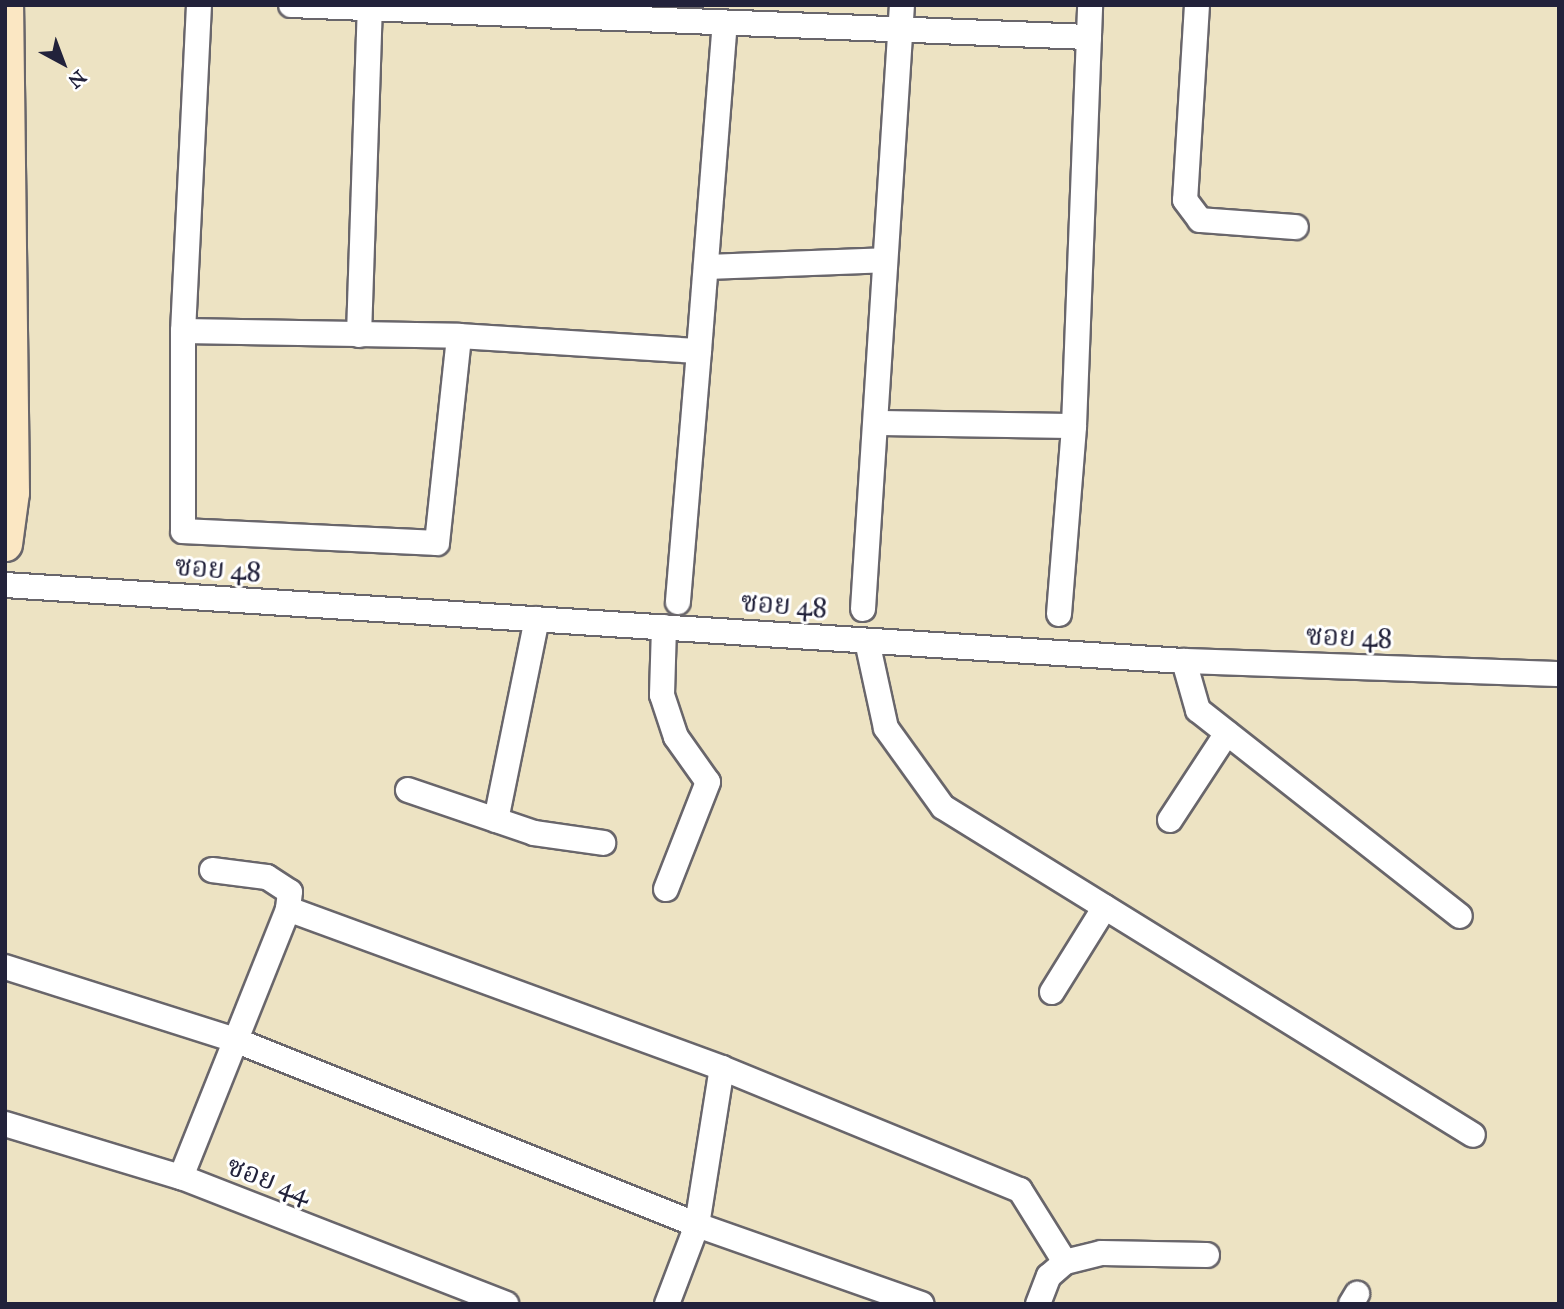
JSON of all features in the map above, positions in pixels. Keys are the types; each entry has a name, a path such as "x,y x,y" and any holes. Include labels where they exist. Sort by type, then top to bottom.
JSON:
{"main road":[{"path":"5,544 12,492 5,116 6,5"}],"street":[{"path":"200,5 183,331 183,531 437,543 459,335"},
{"path":"291,5 584,11 725,24 1089,37"},
{"path":"863,609 902,5"},
{"path":"1059,614 1074,426 1090,5"},
{"path":"1197,5 1185,200 1200,220 1296,227"},
{"path":"359,335 370,7"},
{"path":"677,602 725,24"},
{"path":"706,267 885,260"},
{"path":"183,331 459,335 699,351"},
{"path":"877,424 1074,426"},
{"name":"ซอย 48","path":"5,585 1184,661 1559,674"},
{"path":"496,820 537,620"},
{"path":"664,628 662,695 676,737 708,782 666,890"},
{"path":"867,641 886,728 943,807 1473,1135"},
{"path":"1184,661 1198,710 1460,916"},
{"path":"1170,820 1227,733"},
{"path":"408,790 534,833 603,843"},
{"path":"181,1177 288,909 290,892 267,877 212,870"},
{"path":"1052,992 1105,907"},
{"path":"288,909 722,1068 1020,1190 1065,1262"},
{"path":"5,967 235,1040 696,1225 921,1304"},
{"path":"667,1304 696,1225 722,1068"},
{"name":"ซอย 44","path":"5,1124 181,1177 506,1304"},
{"path":"1038,1304 1049,1276 1065,1262 1101,1253 1207,1255"}]}
